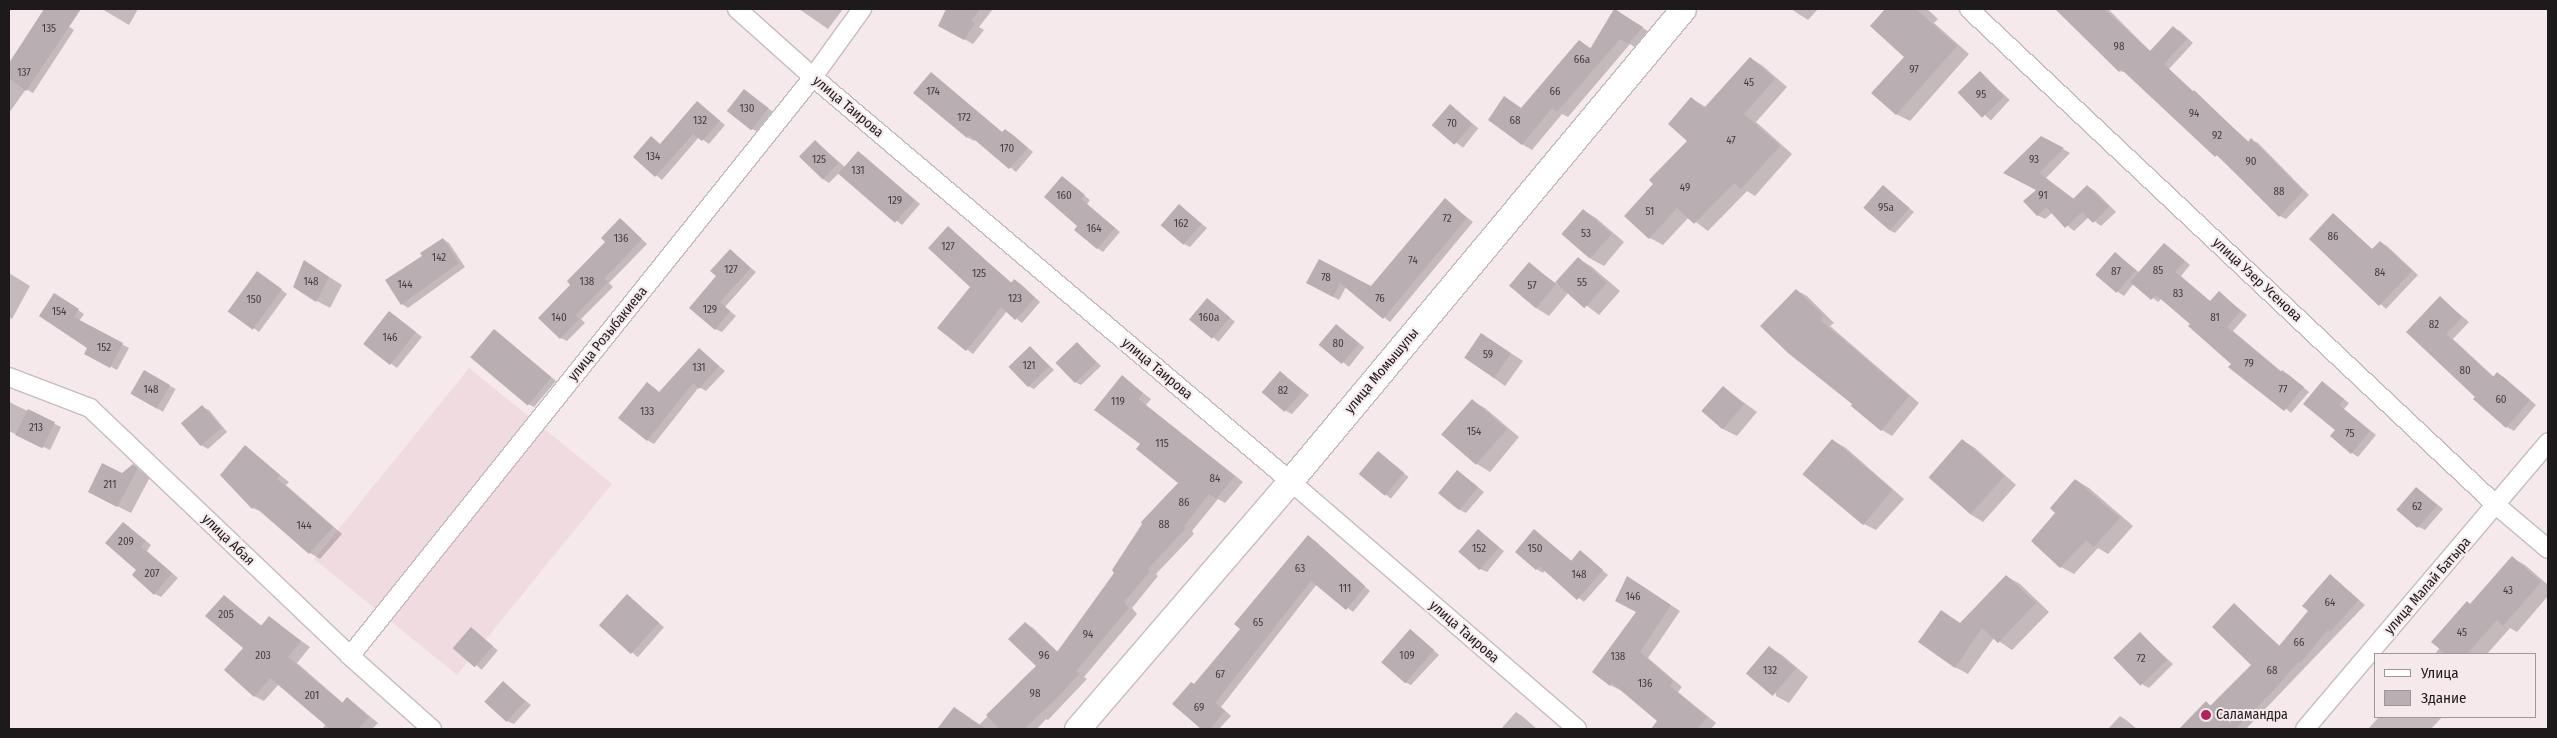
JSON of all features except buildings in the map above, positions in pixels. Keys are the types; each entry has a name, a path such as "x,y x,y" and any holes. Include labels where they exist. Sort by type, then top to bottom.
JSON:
{"street":[{"name":"улица Таирова","path":"737,9 813,77 1290,481 1577,729"},
{"name":"улица Розыбакиева","path":"350,656 813,77 862,9"},
{"name":"улица Момышулы","path":"1077,729 1290,481 1683,9"},
{"name":"улица Узер Усенова","path":"1968,9 2496,506 2548,549"},
{"name":"улица Абая","path":"9,377 90,408 350,656 432,729"},
{"name":"улица Малай Батыра","path":"2305,729 2496,506 2548,442"}],"shaded area":[{"path":"469,368 612,484 457,675 314,559"}],"place":[{"name":"Саламандра","path":"2206,715"}]}
